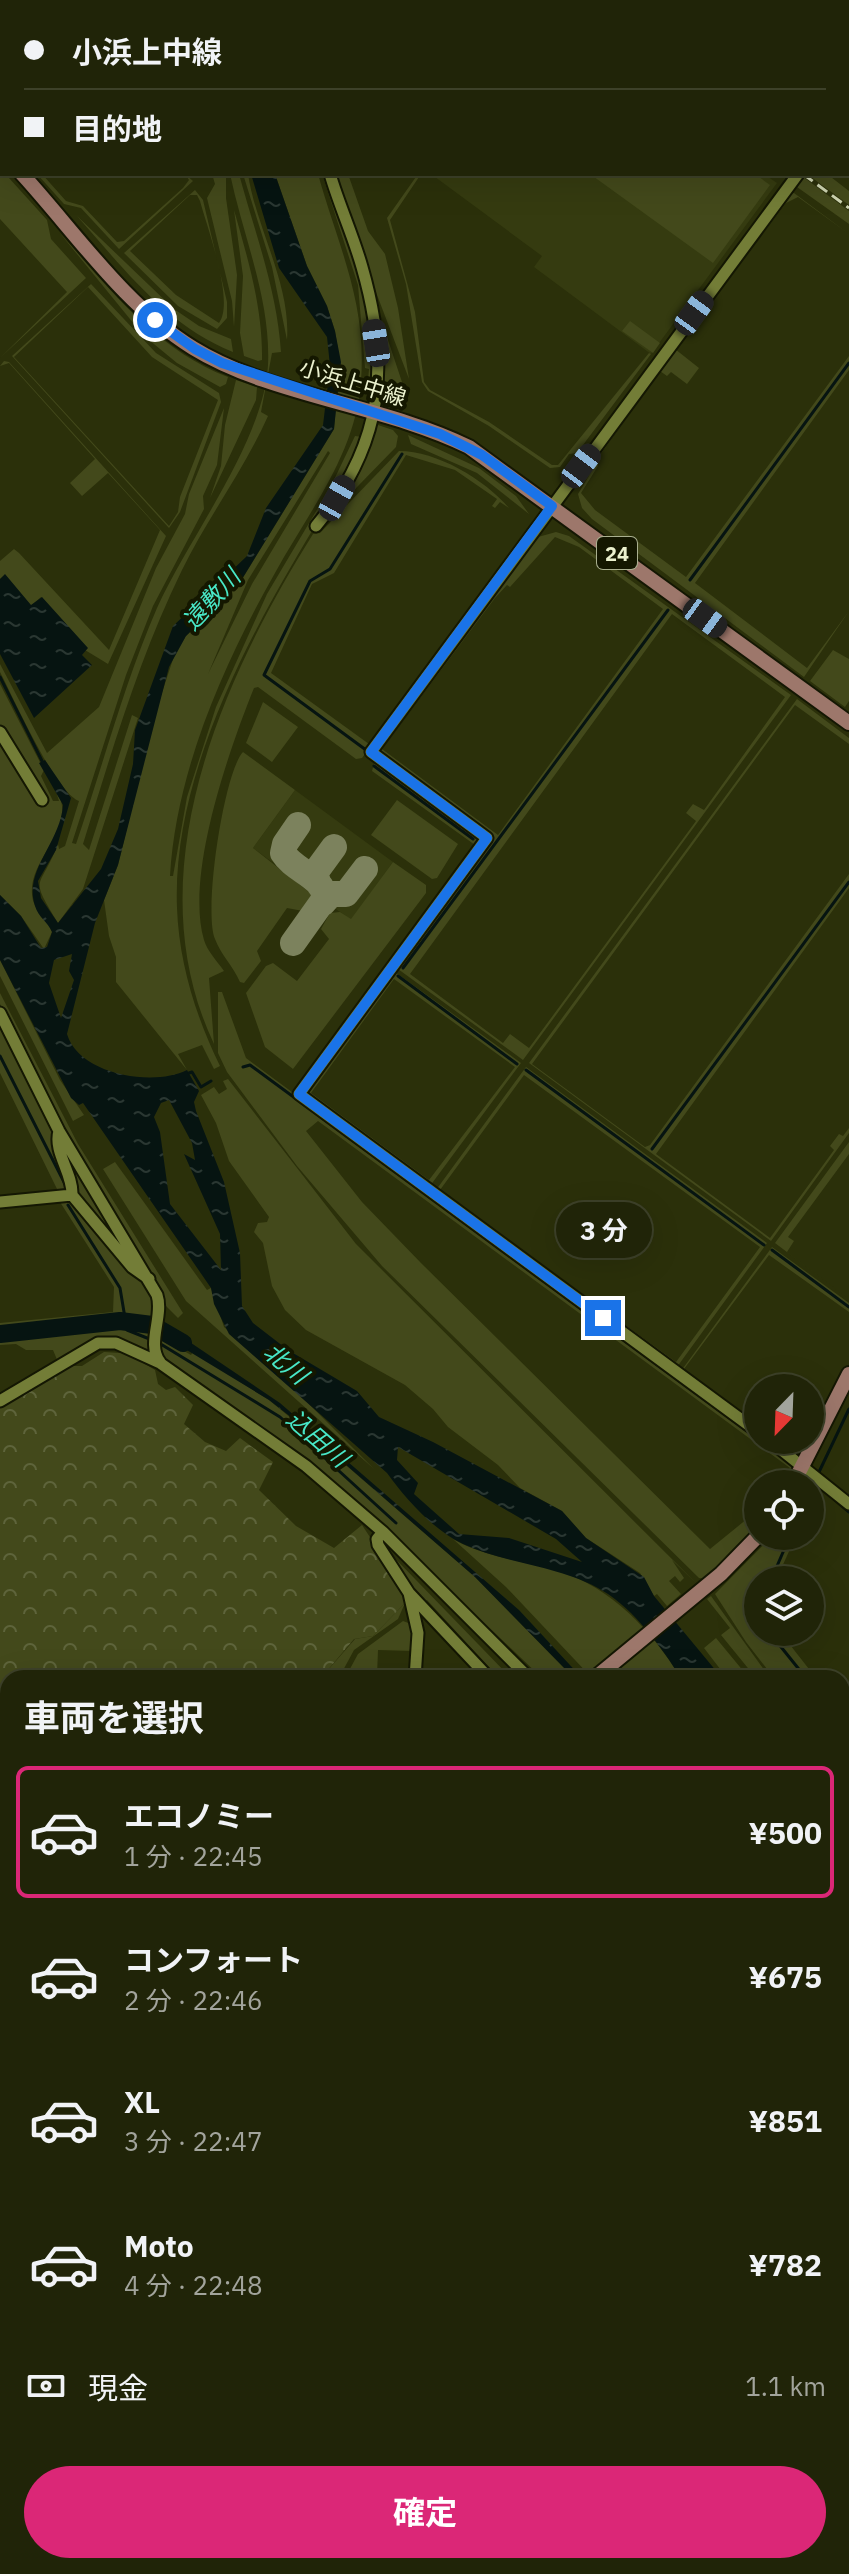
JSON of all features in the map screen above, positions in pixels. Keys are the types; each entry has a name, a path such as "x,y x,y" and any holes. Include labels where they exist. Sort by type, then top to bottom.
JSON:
{"main road":[{"name":"小浜上中線","path":"24,176 155,320 209,356 266,378 432,431 469,447 849,723"},
{"path":"800,1470 849,1374"},
{"path":"605,1670 698,1593 744,1549"}],"street":[{"path":"316,526 359,457 373,412 379,368 362,265 331,176"},
{"path":"744,1422 299,1094 487,838 371,752 796,176"},
{"path":"0,732 42,800"},
{"path":"0,1013 59,1131 149,1279 159,1301 154,1350 160,1363"},
{"path":"59,1131 57,1142 73,1183 72,1195 132,1267 149,1279"},
{"path":"0,1202 72,1195"},
{"path":"0,1401 103,1342 116,1343 160,1363 306,1466 383,1532 521,1670"},
{"path":"788,1454 849,1504"},
{"path":"383,1532 377,1539 378,1545 409,1593 481,1670"},
{"path":"409,1593 418,1633 416,1670"}],"shaded area":[{"path":"434,176 767,176 777,183 651,354 534,267 542,256"},
{"path":"295,790 393,862 351,920 253,848"}],"green space":[{"path":"0,176 7,176 47,220 51,239 86,278 0,358 67,292 0,219"},
{"path":"39,176 44,176 66,201 83,206 117,242 124,241 183,188 189,180 186,176 193,181 119,249 81,208 64,204"},
{"path":"213,176 226,176 226,198 237,275 234,327 232,301 207,198 215,184"},
{"path":"230,176 240,176 270,284 279,329 281,352 272,353 261,412 268,416 192,550 152,637 83,844 89,850 132,715 138,718 83,889 58,923 43,897 40,883 58,844 59,849 65,846 79,801 58,781 47,763 0,672 0,664 47,753 99,707 156,568 185,514 189,494 224,408 217,465 203,496 204,509 153,606 126,675 72,843 76,844 124,695 157,608 240,457 263,394 268,365 265,316"},
{"path":"244,176 248,176 279,277 287,319 287,340 272,267"},
{"path":"276,176 319,176 349,275 360,325 361,381 357,408 341,457 256,608 221,681 192,758 174,837 170,876 173,876 187,797 216,707 267,594 331,486 355,436 362,437 357,457 295,559 236,672 211,730 192,789 180,849 178,929 190,989 220,1066 214,1069 202,1045 178,1054 187,1070 116,982 116,957 109,936 104,900 118,865 153,720 175,653 186,636 239,584 334,429 340,362 327,306 307,266","holes":["328,451 330,453 252,584 208,674 248,580"]},
{"path":"323,176 329,176 361,284 373,382 368,381 369,369 365,368 358,285"},
{"path":"332,176 349,176 368,231 385,254 398,308 409,379"},
{"path":"417,176 420,176 390,220 415,312 424,382 430,390 489,422 552,465 558,465 651,354 577,453 569,454 560,467 550,468 489,426 428,391 422,382 406,284 387,218"},
{"path":"593,176 758,176 770,185 713,263"},
{"path":"802,176 849,211 849,224 797,187"},
{"path":"810,176 830,176 849,191 849,205"},
{"path":"195,190 203,200 217,260 197,195 190,195 130,251 176,295 219,323 224,299 219,267 227,302 227,318 217,329 178,306 124,253"},
{"path":"794,193 849,234 798,197 786,203 698,319 789,194"},
{"path":"234,210 257,303 262,341 262,360 258,361 244,356 240,333 243,276"},
{"path":"77,216 174,309 199,326 231,339 233,352 209,341 167,311 129,275"},
{"path":"59,232 135,315 178,350 228,377 226,384 220,387 177,363 143,335"},
{"path":"91,284 156,353 219,393 221,402 180,512 169,528 12,356","holes":["88,287 152,357 218,400 180,497 178,512 169,526 14,357"]},
{"path":"375,301 406,394 399,406 381,401"},
{"path":"630,321 660,343 653,353 622,331"},
{"path":"676,349 699,368 687,384 671,372 667,376 660,371 595,462 598,466 581,493 595,510 686,577 849,356 849,370 695,583 807,668 849,611 804,677 592,519 582,508 578,494 595,466 592,464"},
{"path":"4,361 9,362 166,536 108,664 85,650 87,648 41,597 31,606 5,575 0,579 0,561 14,549 19,553 109,650 160,530 108,473 82,496 70,483 95,459 9,363 0,366"},
{"path":"236,380 257,387 256,400 210,498 221,466 225,425"},
{"path":"375,424 393,430 398,436 396,447 324,521"},
{"path":"408,435 479,468 516,496 529,514 477,473 411,444"},
{"path":"399,451 444,461 487,487 509,508 500,502 495,508 492,506 497,499 455,470 406,455 334,573 312,584 271,673 369,744 513,548 362,758 356,759 258,687 254,688 212,813 200,882 204,940 224,971 209,978 214,1044 192,980 183,914 186,847 199,781 220,715 247,652 313,534 320,533"},
{"path":"556,532 569,536 791,695 523,1060 398,969 493,837 380,753 379,749 538,537","holes":["555,537 579,547 663,609 498,835 382,749 495,598 507,585 510,587","672,614 785,697 704,810 693,804 686,813 696,821 529,1048 510,1034 503,1043 410,974"]},
{"path":"833,650 849,659 849,701 845,707 810,681"},
{"path":"0,684 44,770 41,776 53,801 59,801 55,788 61,802 62,816 58,829 33,880 33,900 52,932 44,949 21,916 0,895 0,735 24,768 11,737 0,727"},
{"path":"797,699 849,738 849,744 795,705 532,1064 645,1147 650,1145 849,874 849,888 656,1154 770,1238 834,1150 830,1146 839,1134 843,1136 849,1128 849,1133 771,1241 529,1063"},
{"path":"263,702 298,727 272,762 246,743"},
{"path":"243,752 295,790 253,848 313,895 303,911 287,908 257,951 261,961 244,983 240,982 220,950 212,924 217,842 229,786"},
{"path":"375,760 478,836 475,845 372,771"},
{"path":"397,800 458,844 437,878 432,879 371,835"},
{"path":"393,862 426,885 426,893 293,1069 265,1047 246,993 266,966 273,963 297,981 329,939 321,929 330,913 340,912 351,919"},
{"path":"0,960 60,1080 84,1115 73,1121 0,976"},
{"path":"395,972 521,1063 430,1186 309,1093","holes":["394,979 515,1067 429,1180 311,1093"]},
{"path":"218,992 222,992 246,1058 744,1426 744,1434 318,1121 306,1131 362,1202 710,1549 744,1521 744,1541 705,1579 699,1578 382,1266 297,1166 227,1072 218,1053"},
{"path":"0,993 78,1144 183,1313 178,1318 166,1306 66,1135 0,1004"},
{"path":"0,1022 54,1130 68,1185 64,1192 58,1191 0,1073"},
{"path":"526,1067 767,1243 677,1367 436,1190","holes":["524,1075 760,1247 676,1362 440,1190"]},
{"path":"228,1079 356,1244 698,1585 672,1560 684,1578 680,1582 675,1576 669,1581 681,1594 667,1606 657,1594 654,1596 640,1573 586,1538 562,1511 520,1488 498,1465 448,1427 405,1385 306,1330 285,1310 272,1286 263,1243 254,1232 258,1223 267,1222 269,1217 229,1161 216,1123 201,1095 214,1087 219,1094 227,1089 223,1081"},
{"path":"60,1140 138,1268 77,1194"},
{"path":"849,1142 849,1154 788,1237 794,1241 787,1252 849,1299 775,1243"},
{"path":"115,1162 207,1290 211,1288 224,1327 298,1393 374,1469 186,1301 103,1169"},
{"path":"68,1200 148,1286 155,1305 154,1319 127,1315 0,1328 0,1323 113,1312 114,1287 60,1202 0,1207"},
{"path":"772,1247 849,1303 849,1312 769,1255 684,1369 744,1417 681,1371"},
{"path":"113,1326 152,1332 150,1350 120,1341 58,1362 53,1350 26,1350 16,1344 0,1345 0,1339"},
{"path":"161,1338 191,1355 193,1352 269,1400 475,1577 565,1669 534,1670 353,1498 283,1442 166,1361 159,1350"},
{"path":"121,1350 155,1370 158,1384 166,1390 175,1387 193,1405 184,1424 205,1442 226,1451 240,1438 273,1462 259,1490 296,1526 334,1548 362,1525 402,1586 405,1603 373,1636 354,1639 328,1670 0,1670 0,1404 64,1366 82,1366 104,1352 120,1353"},
{"path":"771,1454 783,1454 795,1463 792,1470 789,1470 790,1468"},
{"path":"453,1539 491,1554 559,1571 596,1588 644,1628 676,1670 584,1670 506,1587"},
{"path":"386,1549 503,1670 492,1670 427,1600 424,1602"},
{"path":"758,1550 790,1550 782,1566 744,1566 744,1639 715,1594"},
{"path":"711,1596 744,1646 764,1670 749,1670 721,1635 730,1628 707,1599"},
{"path":"405,1603 398,1619 354,1650 343,1670 328,1670 355,1639 373,1636"},
{"path":"403,1621 411,1624 414,1632 413,1651 378,1650 377,1670 349,1670 358,1654"},
{"path":"716,1638 742,1670 721,1670 704,1648"},
{"path":"749,1646 791,1646 810,1670 768,1670"}],"water":[{"path":"252,176 276,176 307,266 327,306 341,362 334,429 239,584 186,636 169,667 118,865 95,923 67,1034 74,1048 86,1059 119,1074 156,1077 187,1070 199,1091 194,1102 196,1111 224,1182 240,1253 242,1306 253,1323 288,1350 357,1391 379,1417 433,1442 562,1511 586,1538 644,1577 654,1596 715,1670 675,1670 626,1608 586,1582 480,1551 441,1531 411,1503 387,1473 229,1334 214,1304 211,1288 83,1103 79,1105 71,1098 0,960 0,895 21,916 41,948 47,947 52,932 36,910 34,881 56,832 63,805 39,763 45,760 71,798 56,850 38,881 41,898 58,923 101,869 118,829 133,764 135,730 173,626 247,556 266,508 323,425 330,366 327,337 279,268","holes":["72,954 69,971 74,980 61,1018 49,983 54,960","169,1100 192,1143 195,1160 184,1154 220,1234 221,1270 170,1204 160,1132 154,1117 161,1103","398,1447 556,1539 582,1562 509,1538 459,1534 414,1494 418,1483 397,1460"]},
{"path":"5,574 31,605 42,597 88,648 82,655 92,665 34,718 0,654 0,579"},
{"path":"163,1324 280,1403 519,1610 575,1670 566,1670 475,1577 292,1418 269,1400 162,1335"}],"waterway":[{"path":"690,580 849,363"},
{"path":"366,750 264,675 310,581 330,569 402,454"},
{"path":"403,968 668,610"},
{"path":"0,677 43,763"},
{"path":"374,766 473,839"},
{"path":"652,1149 849,882"},
{"path":"398,976 517,1064"},
{"path":"0,1056 65,1184"},
{"path":"243,1067 250,1065 744,1429"},
{"path":"526,1070 764,1245"},
{"path":"189,1073 192,1072 201,1087 211,1081"},
{"path":"68,1205 120,1288 127,1330 152,1340"},
{"path":"772,1250 849,1307"},
{"name":"込田川","path":"0,1334 120,1321 152,1325 183,1343"},
{"path":"159,1343 280,1417 396,1523"},
{"path":"820,1470 849,1409"},
{"path":"834,1499 849,1512"},
{"path":"777,1566 784,1550"},
{"path":"780,1646 800,1670"}],"taxiway":[{"path":"293,943 325,898 319,884 283,853 285,844 298,825"},
{"path":"318,882 315,873 334,847"},
{"path":"323,903 331,894 346,894 365,869"}],"railway":[{"path":"806,176 849,208"}],"route":[{"path":"155,320 195,349 222,363 425,428 469,447 552,506 371,752 487,838 299,1094 603,1318"}],"water label":[{"name":"遠敷川","path":"211,599"},
{"name":"北川","path":"286,1363"}]}
